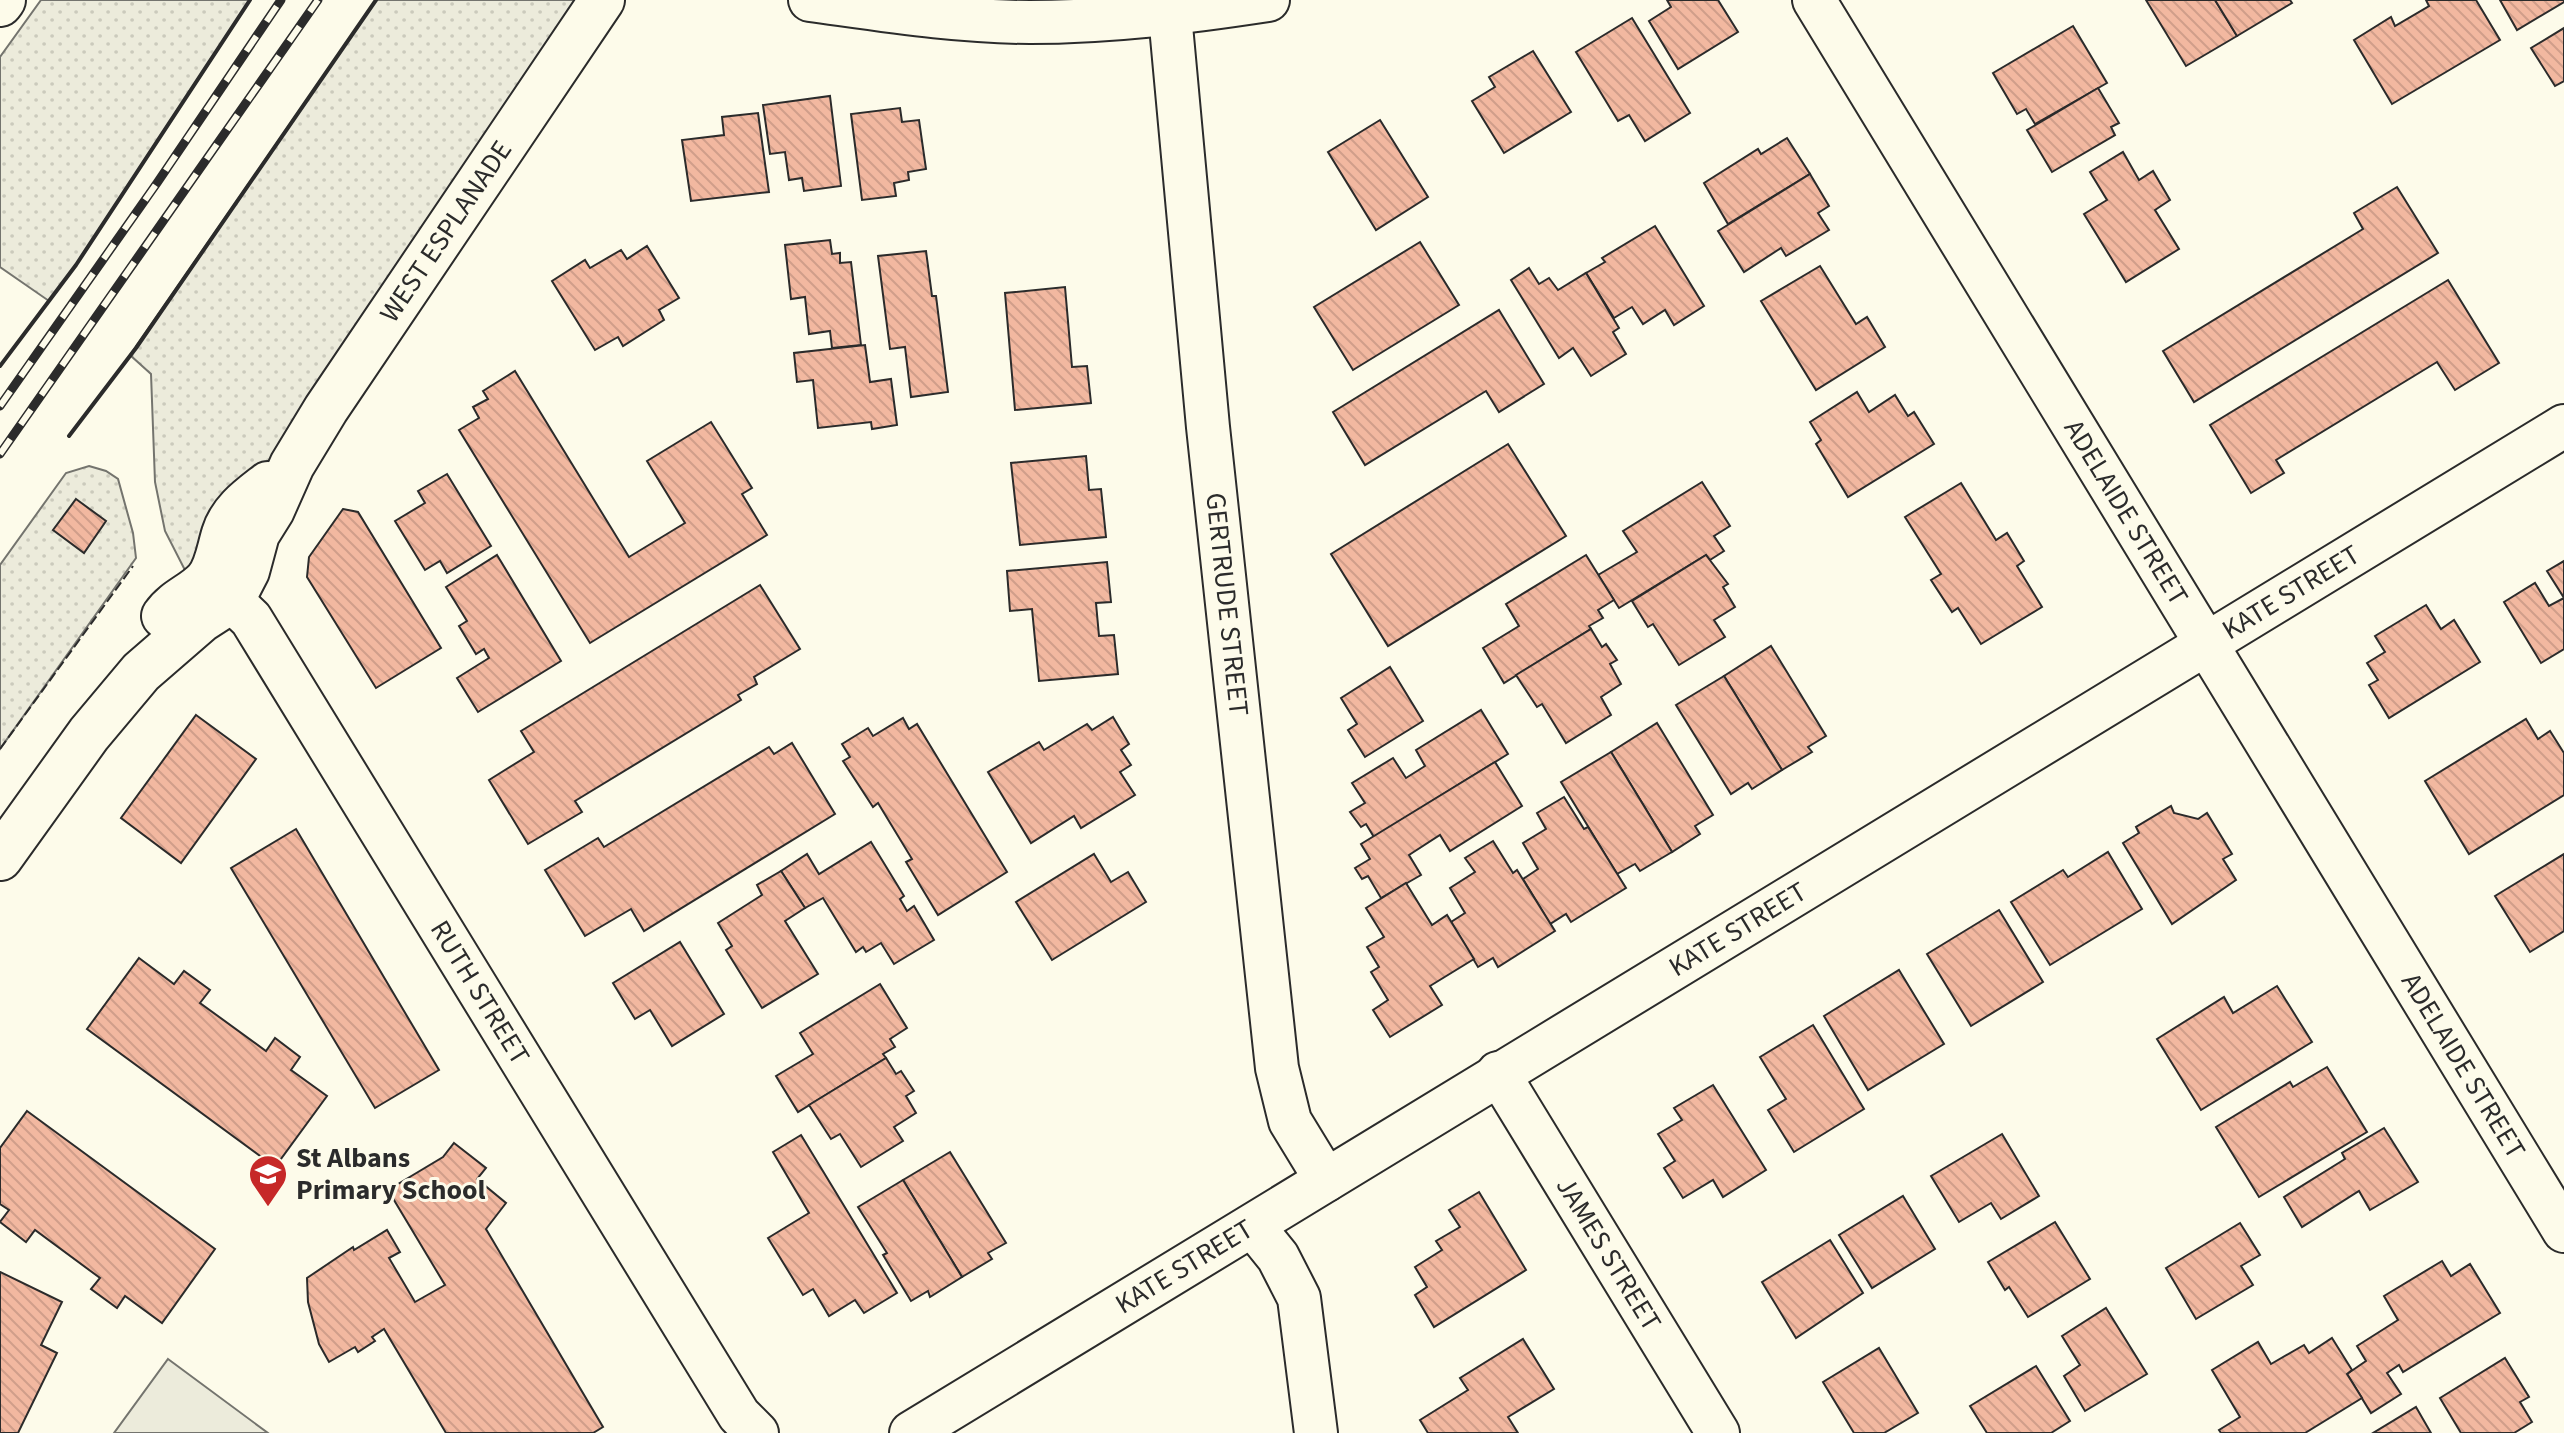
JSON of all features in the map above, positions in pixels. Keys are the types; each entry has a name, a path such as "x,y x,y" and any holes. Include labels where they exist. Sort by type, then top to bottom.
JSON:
{"street":[{"name":"WEST ESPLANADE","path":"220,590 224,531 233,515 241,505 292,465 326,409 602,0"},
{"path":"810,0 897,12 1030,22 1170,15 1268,0"},
{"name":"ADELAIDE STREET","path":"1814,0 2564,1231"},
{"name":"GERTRUDE STREET","path":"1170,15 1208,427 1277,1068 1290,1121 1326,1180"},
{"name":"KATE STREET","path":"911,1433 2564,426"},
{"path":"0,858 89,734 141,672 155,628 167,612 220,590"},
{"name":"RUTH STREET","path":"220,590 251,619 747,1427"},
{"name":"JAMES STREET","path":"1498,1073 1718,1433"},
{"path":"1253,1226 1278,1257 1299,1298 1316,1433"}],"shaded area":[{"path":"41,0 250,0 76,265 49,301 0,267 0,57"},
{"path":"376,0 581,0 190,580 165,531 155,482 151,374 130,355"},
{"path":"89,466 118,479 133,533 136,558 0,749 0,565 66,473"},
{"path":"168,1359 268,1433 114,1433"}],"building":[{"path":"1667,0 1718,0 1738,32 1678,69 1649,21 1671,7"},
{"path":"2146,0 2215,0 2237,36 2186,66"},
{"path":"2215,0 2290,0 2292,3 2237,36"},
{"path":"2426,0 2476,0 2500,40 2392,104 2354,40 2391,17 2395,26 2429,6"},
{"path":"2500,0 2564,0 2564,2 2517,30"},
{"path":"1632,18 1690,113 1645,141 1629,115 1618,121 1576,52"},
{"path":"2073,26 2107,83 2035,124 2026,109 2017,114 1993,73"},
{"path":"2564,28 2564,81 2555,86 2531,48"},
{"path":"1533,51 1571,112 1504,153 1472,101 1495,87 1489,77"},
{"path":"2098,88 2119,123 2111,127 2115,135 2052,172 2027,130"},
{"path":"830,96 841,186 804,191 802,178 789,180 785,152 770,154 763,105"},
{"path":"900,108 902,122 919,120 926,169 908,172 909,180 894,183 896,196 862,200 851,114"},
{"path":"758,113 769,192 691,201 682,140 724,135 722,117"},
{"path":"1380,120 1428,197 1376,230 1328,152"},
{"path":"1787,138 1810,174 1728,224 1704,183 1758,149 1761,154"},
{"path":"2123,152 2139,180 2153,171 2170,200 2155,210 2179,249 2126,282 2084,214 2107,200 2090,172"},
{"path":"1810,174 1829,206 1818,213 1829,230 1786,256 1781,248 1744,272 1718,231"},
{"path":"2397,187 2438,253 2194,402 2163,351 2363,229 2354,213"},
{"path":"1655,226 1704,306 1674,325 1665,310 1643,324 1632,307 1614,318 1586,273 1605,262 1602,258"},
{"path":"830,240 832,254 840,253 840,263 851,262 861,345 832,348 830,331 809,334 805,297 791,299 785,245"},
{"path":"1420,242 1459,305 1353,370 1314,307"},
{"path":"647,246 679,298 659,310 664,320 623,346 618,337 595,350 552,281 585,260 590,268 621,250 627,259"},
{"path":"926,251 932,296 936,296 948,392 911,397 905,347 890,349 878,256"},
{"path":"1820,266 1856,324 1867,317 1885,347 1816,390 1761,301"},
{"path":"1529,268 1539,284 1549,278 1558,290 1586,273 1619,328 1613,332 1626,354 1591,376 1573,348 1559,358 1511,280"},
{"path":"2448,280 2499,363 2455,390 2437,362 2276,460 2284,473 2251,493 2210,425"},
{"path":"1065,287 1072,367 1087,366 1091,403 1015,410 1005,293"},
{"path":"1499,310 1544,384 1499,412 1486,391 1365,465 1333,412"},
{"path":"865,345 870,382 891,379 897,425 872,429 871,422 818,428 813,380 797,382 794,353"},
{"path":"515,371 629,557 685,523 647,461 711,422 752,488 742,494 767,535 590,643 459,430 479,418 473,407 488,399 483,391"},
{"path":"1857,392 1869,412 1895,395 1908,416 1914,412 1934,444 1848,497 1816,444 1821,440 1810,422"},
{"path":"1508,444 1566,536 1388,646 1331,554"},
{"path":"1086,456 1089,490 1101,489 1106,537 1020,545 1011,463"},
{"path":"447,474 491,546 447,573 440,561 425,570 395,521 425,503 418,491"},
{"path":"1702,482 1730,526 1714,536 1724,551 1710,560 1706,555 1619,608 1598,575 1637,552 1623,531"},
{"path":"1961,483 1996,540 2007,533 2024,561 2017,566 2042,607 1981,644 1958,608 1952,612 1931,580 1941,574 1905,517"},
{"path":"76,499 106,521 84,553 53,530"},
{"path":"343,509 358,512 441,648 376,688 307,577 309,557"},
{"path":"497,555 561,661 478,712 457,678 489,658 484,649 476,654 459,626 467,621 446,587"},
{"path":"1586,555 1614,600 1598,610 1603,618 1589,626 1591,629 1504,683 1483,648 1519,626 1506,604"},
{"path":"1706,555 1728,584 1723,587 1735,607 1714,620 1725,637 1679,665 1653,624 1648,627 1632,601"},
{"path":"2564,561 2564,598 2547,571"},
{"path":"1107,562 1111,602 1096,603 1099,636 1114,635 1118,674 1039,681 1032,609 1010,611 1007,571"},
{"path":"2535,583 2549,606 2564,598 2564,649 2541,663 2504,602"},
{"path":"760,585 800,649 754,677 757,684 738,695 741,700 575,801 582,812 528,844 489,780 534,752 521,731"},
{"path":"2426,605 2441,629 2454,620 2480,662 2389,718 2369,685 2378,680 2367,663 2385,652 2375,636"},
{"path":"1591,629 1602,647 1606,644 1617,660 1610,664 1621,684 1601,697 1611,715 1566,743 1542,704 1537,707 1516,675"},
{"path":"1771,646 1826,736 1808,747 1812,752 1782,770 1724,676"},
{"path":"1390,667 1423,721 1365,757 1348,730 1357,724 1341,698"},
{"path":"1724,676 1782,770 1752,789 1748,783 1731,794 1676,705"},
{"path":"1481,710 1508,754 1374,837 1366,824 1361,827 1350,812 1365,803 1352,783 1393,758 1406,778 1425,766 1416,750"},
{"path":"196,715 256,759 181,863 121,818"},
{"path":"1113,717 1129,744 1121,750 1131,765 1120,772 1135,795 1081,828 1074,816 1031,843 988,772 1039,742 1044,750 1087,724 1092,730"},
{"path":"903,718 909,729 917,724 1007,872 938,915 906,862 912,859 878,803 873,807 843,761 850,757 842,744 868,728 873,736"},
{"path":"2526,719 2538,739 2550,731 2564,753 2564,795 2469,854 2425,781"},
{"path":"1657,723 1713,815 1695,826 1700,834 1672,852 1611,752"},
{"path":"792,743 835,814 644,931 631,909 585,936 545,870 598,838 604,847 769,747 774,754"},
{"path":"1611,752 1672,852 1640,871 1635,864 1617,874 1561,782"},
{"path":"1495,762 1522,806 1450,851 1440,835 1409,855 1421,875 1381,898 1368,876 1362,879 1355,868 1370,859 1361,844"},
{"path":"1564,797 1584,829 1588,827 1626,888 1571,922 1566,914 1550,924 1523,879 1538,869 1523,843 1546,829 1537,813"},
{"path":"2171,806 2174,813 2198,819 2207,813 2232,854 2223,859 2236,880 2172,924 2123,843 2139,833 2136,827"},
{"path":"296,829 439,1070 375,1108 231,868"},
{"path":"1493,841 1513,873 1517,870 1555,931 1498,967 1493,958 1478,967 1451,922 1465,913 1450,888 1475,872 1465,858"},
{"path":"871,842 904,896 900,899 907,911 914,906 934,940 894,964 881,943 866,952 863,947 856,952 823,898 805,908 781,871 807,854 819,874"},
{"path":"2108,852 2142,909 2050,965 2011,902 2063,870 2068,877"},
{"path":"1094,854 1111,882 1128,872 1146,902 1052,960 1016,902"},
{"path":"2564,854 2564,931 2530,952 2495,896"},
{"path":"781,871 805,908 785,921 818,974 762,1008 726,950 732,946 718,923 762,895 757,885"},
{"path":"1406,883 1432,925 1447,915 1474,959 1430,986 1442,1005 1390,1037 1373,1010 1388,1000 1371,972 1379,967 1367,947 1384,937 1366,908"},
{"path":"1999,910 2043,982 1971,1026 1927,954"},
{"path":"680,942 724,1014 672,1046 650,1010 635,1019 613,983"},
{"path":"139,958 174,984 184,971 210,990 200,1003 266,1051 275,1038 300,1057 291,1070 327,1096 275,1167 87,1029"},
{"path":"1899,970 1944,1044 1868,1090 1824,1016"},
{"path":"880,984 907,1028 890,1039 895,1047 883,1054 886,1058 798,1112 776,1076 813,1054 800,1033"},
{"path":"2277,986 2312,1042 2201,1110 2157,1039 2224,997 2233,1013"},
{"path":"1813,1025 1864,1109 1794,1152 1768,1110 1786,1099 1760,1057"},
{"path":"886,1058 896,1074 901,1071 914,1091 906,1096 916,1113 894,1127 903,1141 861,1167 840,1134 831,1139 809,1105"},
{"path":"2327,1067 2367,1132 2259,1197 2216,1127 2290,1082 2293,1087"},
{"path":"1713,1085 1766,1170 1723,1197 1713,1180 1683,1198 1664,1168 1675,1161 1658,1134 1682,1120 1674,1108"},
{"path":"27,1111 215,1249 162,1323 125,1296 117,1308 91,1289 100,1278 35,1230 26,1242 0,1222 9,1210 0,1204 0,1148"},
{"path":"2384,1128 2418,1182 2370,1210 2359,1191 2302,1227 2284,1197 2345,1159 2342,1153"},
{"path":"2002,1134 2039,1196 2001,1219 1991,1203 1959,1222 1931,1176"},
{"path":"801,1135 897,1293 864,1313 855,1300 829,1316 813,1289 803,1295 768,1238 809,1213 773,1152"},
{"path":"454,1143 486,1168 477,1179 506,1203 486,1229 603,1427 593,1433 446,1433 384,1329 372,1337 375,1341 358,1352 355,1347 329,1362 319,1344 308,1302 307,1278 353,1247 354,1250 387,1230 400,1252 389,1258 415,1302 445,1285 388,1190 443,1157"},
{"path":"950,1152 1006,1243 988,1253 992,1259 962,1277 903,1180"},
{"path":"903,1180 962,1277 930,1297 928,1291 911,1301 883,1255 887,1253 858,1207"},
{"path":"1479,1192 1526,1270 1434,1327 1415,1295 1427,1287 1415,1267 1442,1250 1436,1241 1460,1227 1449,1210"},
{"path":"1903,1196 1935,1249 1872,1288 1839,1235"},
{"path":"2055,1222 2090,1279 2028,1317 2009,1287 2005,1290 1988,1262"},
{"path":"2240,1223 2260,1255 2241,1266 2253,1285 2196,1319 2166,1268"},
{"path":"1830,1240 1863,1293 1796,1338 1762,1282"},
{"path":"2442,1261 2451,1276 2470,1264 2500,1313 2403,1372 2399,1365 2387,1373 2401,1394 2371,1413 2347,1374 2366,1361 2357,1346 2398,1320 2384,1296"},
{"path":"0,1272 62,1302 41,1345 57,1353 18,1433 0,1433"},
{"path":"2106,1308 2147,1374 2085,1411 2064,1376 2080,1365 2062,1336"},
{"path":"2332,1338 2352,1370 2347,1374 2362,1398 2305,1433 2221,1433 2219,1430 2240,1417 2212,1370 2258,1342 2271,1364 2304,1345 2309,1353"},
{"path":"1523,1339 1554,1389 1508,1417 1518,1433 1428,1433 1420,1420 1468,1390 1460,1378"},
{"path":"1879,1348 1918,1413 1884,1433 1854,1433 1823,1382"},
{"path":"2505,1358 2529,1397 2520,1402 2532,1422 2514,1433 2461,1433 2440,1398"},
{"path":"2036,1366 2070,1421 2051,1433 1987,1433 1970,1406"},
{"path":"2416,1407 2431,1433 2373,1433"}],"railway":[{"path":"0,406 281,0"},
{"path":"0,454 318,0"}],"fence":[{"path":"0,749 133,566"}],"wall":[{"path":"0,366 76,265 250,0"},
{"path":"69,436 136,348 376,0"}],"place":[{"name":"St Albans Primary School","path":"268,1208"}]}
